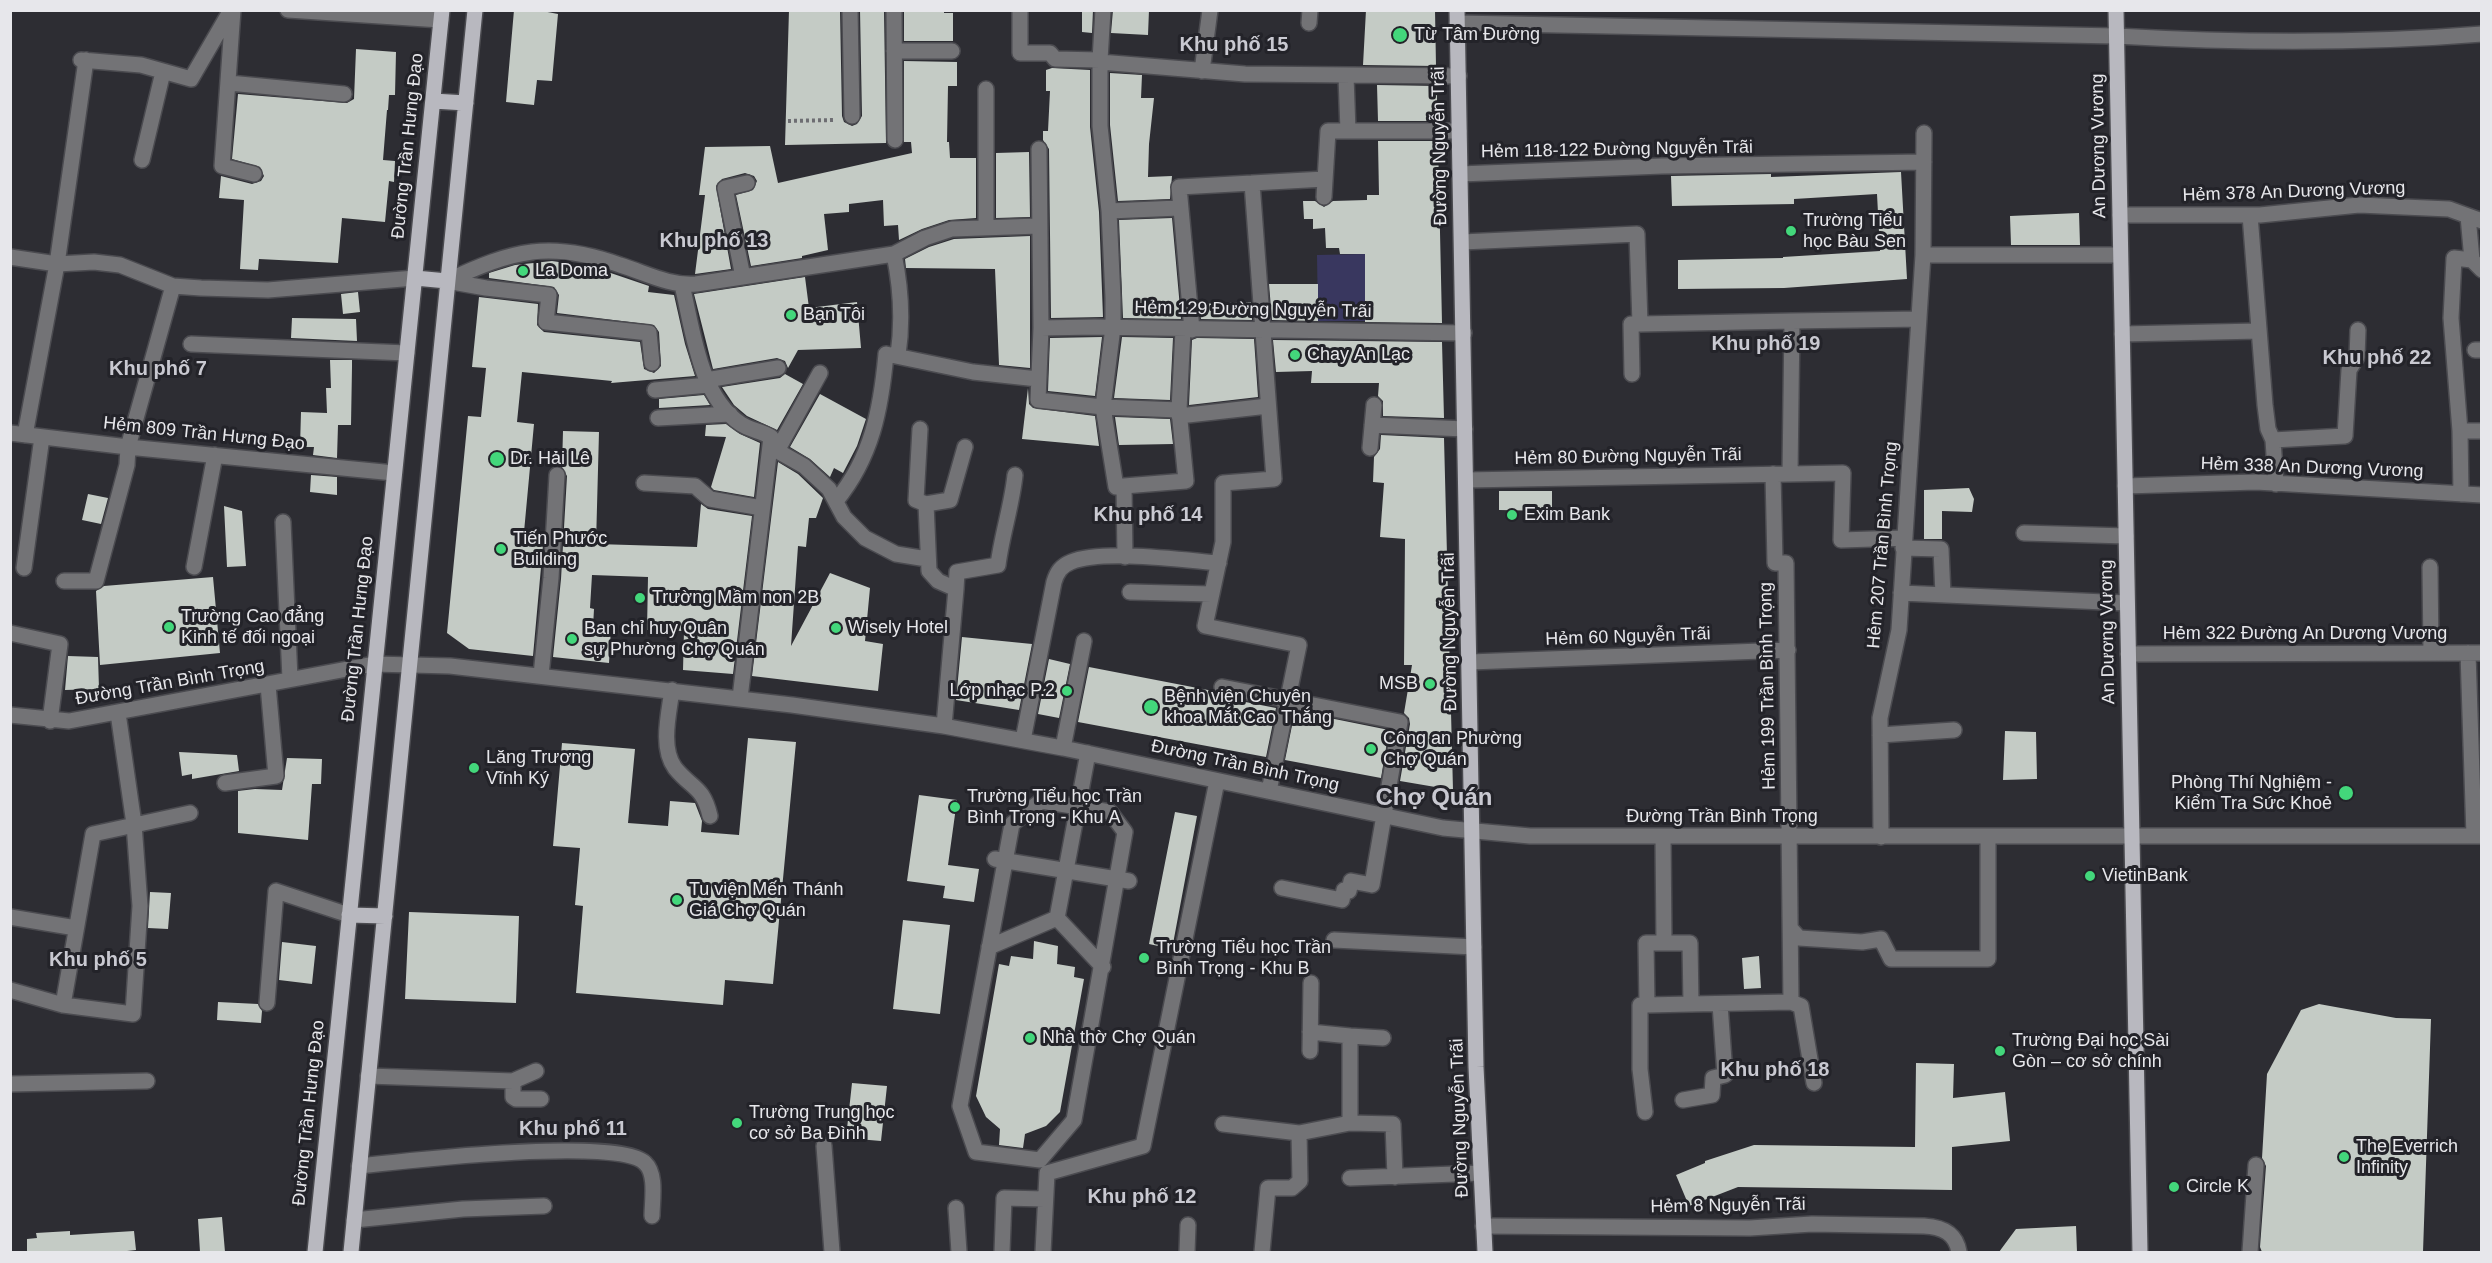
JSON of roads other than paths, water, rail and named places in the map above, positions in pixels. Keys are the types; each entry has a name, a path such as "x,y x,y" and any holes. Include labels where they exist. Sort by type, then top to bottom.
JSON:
{"main road":[{"path":"351,1252 475,10"},
{"name":"An Dương Vương","path":"2116,10 2140,1252"},
{"name":"Đường Trần Hưng Đạo","path":"315,1252 441,15"},
{"name":"Đường Nguyễn Trãi","path":"1457,17 1476,1067 1485,1252"},
{"path":"433,101 466,103"},
{"path":"415,278 447,281"},
{"path":"349,915 384,916"}],"street":[{"path":"18,434 57,264 83,60 141,65 191,79 232,10"},
{"path":"232,10 222,166 254,174"},
{"path":"288,10 441,15"},
{"path":"850,10 852,116"},
{"path":"894,10 896,140"},
{"path":"1020,10 1020,53 1050,52 1055,59 1202,71 1459,76"},
{"path":"1103,10 1099,95 1109,211 1113,327 1103,407 1116,487 1186,481 1179,413 1188,330 1179,187 1325,179"},
{"path":"1202,71 1210,10"},
{"path":"1457,17 2116,36 2205,41 2415,39 2481,34"},
{"path":"894,51 952,51"},
{"path":"142,160 163,72"},
{"path":"1346,75 1348,131"},
{"path":"229,83 344,93"},
{"path":"986,89 986,227"},
{"path":"1324,197 1328,131 1459,131"},
{"name":"Hẻm 207 Trần Bình Trọng","path":"1881,837 1880,718 1899,630 1923,255 1924,133"},
{"path":"1039,149 1041,328 1038,400 1179,413 1268,406"},
{"name":"Hẻm 118-122 Đường Nguyễn Trãi","path":"1460,174 1662,166 1924,162"},
{"path":"743,277 725,188 747,183"},
{"path":"1252,183 1274,478 1223,483 1224,522 1219,563 1205,626 1299,645 1269,791"},
{"name":"Hẻm 378 An Dương Vương","path":"2120,215 2250,215 2359,205 2449,209 2475,219"},
{"path":"1109,211 1179,208"},
{"path":"2250,215 2265,405 2268,429 2273,440 2276,483"},
{"path":"2461,494 2460,431 2451,318 2454,258 2477,265 2475,219"},
{"path":"447,281 503,256 554,250 589,255 682,285 894,254 937,232 952,229 1039,226"},
{"path":"1462,242 1637,234 1640,324"},
{"path":"894,254 901,297 901,335 898,355"},
{"path":"1923,255 2120,255"},
{"path":"10,257 57,264 94,262 120,265 173,286 268,291 415,278"},
{"path":"447,281 549,295 546,322 649,333 652,363"},
{"path":"682,285 707,383 714,396 730,414 743,425 774,443 822,482 853,529 865,538 896,554 927,559"},
{"path":"64,581 96,581 127,465 128,447 173,286"},
{"path":"1632,374 1631,324 1918,319"},
{"path":"1790,474 1792,321"},
{"name":"Hẻm 129 Đường Nguyễn Trãi","path":"1041,328 1113,327 1464,333"},
{"path":"2273,440 2345,436 2349,370 2357,357 2358,330"},
{"path":"2122,334 2259,331"},
{"path":"191,344 407,353"},
{"path":"836,501 849,486 869,448 881,400 886,354 973,372 1038,379"},
{"path":"655,390 707,383 778,368"},
{"path":"740,698 762,508 774,443 820,373"},
{"path":"1370,448 1374,405"},
{"path":"658,418 730,414"},
{"path":"1372,425 1465,429"},
{"path":"920,429 916,500 926,504 950,500 965,447"},
{"path":"2460,431 2481,431"},
{"name":"Hẻm 809 Trần Hưng Đạo","path":"18,434 128,447 394,472"},
{"path":"24,568 42,437"},
{"path":"194,567 215,455"},
{"name":"Hẻm 80 Đường Nguyễn Trãi","path":"1466,480 1843,473 1841,540 1904,543"},
{"name":"Hẻm 199 Trần Bình Trọng","path":"1773,474 1775,563 1786,563 1791,1002"},
{"path":"541,675 551,578 557,475"},
{"path":"944,726 957,572 998,565 1003,531 1012,502 1015,475"},
{"path":"644,483 695,486 710,499 762,508"},
{"name":"Hẻm 338 An Dương Vương","path":"2125,486 2276,483 2481,495"},
{"path":"1124,486 1125,557"},
{"path":"926,504 929,571 938,581 956,589"},
{"path":"283,522 290,679"},
{"path":"2024,533 2126,536"},
{"path":"1904,543 1941,549 1943,595"},
{"path":"1023,740 1057,573 1065,565 1077,560 1103,557 1219,563"},
{"path":"2430,567 2431,653"},
{"path":"1130,592 1212,594"},
{"path":"1901,593 2127,603"},
{"path":"10,633 60,644 50,721"},
{"path":"1063,747 1084,641"},
{"name":"Hẻm 60 Nguyễn Trãi","path":"1470,662 1788,650"},
{"path":"2475,653 2478,836"},
{"name":"Hẻm 322 Đường An Dương Vương","path":"2128,654 2475,653"},
{"name":"Đường Trần Bình Trọng","path":"10,716 69,721 118,714 374,664 409,665 541,675 740,698 944,726 1063,747 1384,816 1473,832 1530,836 2478,836"},
{"path":"225,783 276,776 268,685"},
{"path":"1222,687 1400,722 1372,885 1351,881 1349,891 1344,890 1342,900 1282,888"},
{"path":"672,690 668,750 675,768 706,799 710,816"},
{"path":"10,990 63,1005 133,1014 140,906 134,824 118,714"},
{"path":"1880,735 1954,730"},
{"path":"1057,918 1088,753"},
{"path":"1043,1252 1045,1198 1043,1167 1074,1120 1103,967 1123,880 1125,832 1110,812 1041,801 1012,824 1000,859 989,947 960,1106 976,1152 1043,1167 1143,1146 1217,781"},
{"path":"63,1005 93,834 190,813"},
{"path":"1663,836 1664,943"},
{"path":"1791,929 1799,938 1862,942 1881,939 1891,959 1988,959 1988,836"},
{"path":"1000,859 1123,880"},
{"path":"267,1003 276,891 349,915"},
{"path":"10,917 76,928"},
{"path":"989,947 1057,918"},
{"path":"1057,918 1103,967"},
{"path":"1334,940 1474,946"},
{"path":"1647,1005 1646,943 1690,943 1691,1004"},
{"path":"1310,1051 1311,983"},
{"path":"1645,1112 1640,1069 1640,1005 1791,1002 1801,1006 1814,1083"},
{"path":"1683,1100 1712,1095 1713,1077 1725,1075 1720,1004"},
{"path":"1310,1032 1383,1038"},
{"path":"1350,1036 1350,1123"},
{"path":"368,1076 513,1081 536,1071"},
{"path":"10,1084 147,1081"},
{"path":"513,1081 513,1092 516,1099 541,1099"},
{"path":"1223,1124 1299,1133 1350,1123 1393,1124 1395,1177"},
{"path":"1262,1252 1268,1188 1292,1188 1300,1181 1299,1133"},
{"path":"824,1146 832,1252"},
{"path":"359,1166 492,1153 589,1152 634,1155 646,1164 652,1177 652,1216"},
{"path":"2250,1252 2256,1165"},
{"path":"1350,1178 1481,1173"},
{"path":"1002,1252 1004,1198 1045,1198"},
{"path":"354,1220 463,1209 544,1206"},
{"path":"956,1208 959,1252"},
{"name":"Hẻm 8 Nguyễn Trãi","path":"1484,1226 1750,1228 1812,1224 1939,1227 1950,1234 1958,1244 1959,1252"},
{"path":"1187,1252 1188,1225"}],"place":[{"name":"Từ Tâm Đường","path":"1400,35"},
{"name":"Trường Tiểu học Bàu Sen","path":"1791,231"},
{"name":"La Doma","path":"523,271"},
{"name":"Bạn Tôi","path":"791,315"},
{"name":"Chay An Lạc","path":"1295,355"},
{"name":"Dr. Hải Lê","path":"497,459"},
{"name":"Exim Bank","path":"1512,515"},
{"name":"Tiến Phước Building","path":"501,549"},
{"name":"Trường Mầm non 2B","path":"640,598"},
{"name":"Trường Cao đẳng Kinh tế đối ngoại","path":"169,627"},
{"name":"Wisely Hotel","path":"836,628"},
{"name":"Ban chỉ huy Quân sự Phường Chợ Quán","path":"572,639"},
{"name":"MSB","path":"1430,684"},
{"name":"Lớp nhạc P.2","path":"1067,691"},
{"name":"Bệnh viện Chuyên khoa Mắt Cao Thắng","path":"1151,707"},
{"name":"Công an Phường Chợ Quán","path":"1371,749"},
{"name":"Lăng Trương Vĩnh Ký","path":"474,768"},
{"name":"Phòng Thí Nghiệm - Kiểm Tra Sức Khoẻ","path":"2346,793"},
{"name":"Trường Tiểu học Trần Bình Trọng - Khu A","path":"955,807"},
{"name":"VietinBank","path":"2090,876"},
{"name":"Tu viện Mến Thánh Giá Chợ Quán","path":"677,900"},
{"name":"Trường Tiểu học Trần Bình Trọng - Khu B","path":"1144,958"},
{"name":"Nhà thờ Chợ Quán","path":"1030,1038"},
{"name":"Trường Đại học Sài Gòn – cơ sở chính","path":"2000,1051"},
{"name":"Trường Trung học cơ sở Ba Đình","path":"737,1123"},
{"name":"The Everrich Infinity","path":"2344,1157"},
{"name":"Circle K","path":"2174,1187"}],"district":[{"name":"Khu phố 15","path":"1234,45"},
{"name":"Khu phố 13","path":"714,241"},
{"name":"Khu phố 19","path":"1766,344"},
{"name":"Khu phố 22","path":"2377,358"},
{"name":"Khu phố 7","path":"158,369"},
{"name":"Khu phố 14","path":"1148,515"},
{"name":"Chợ Quán","path":"1434,798"},
{"name":"Khu phố 5","path":"98,960"},
{"name":"Khu phố 18","path":"1775,1070"},
{"name":"Khu phố 11","path":"573,1129"},
{"name":"Khu phố 12","path":"1142,1197"}]}
